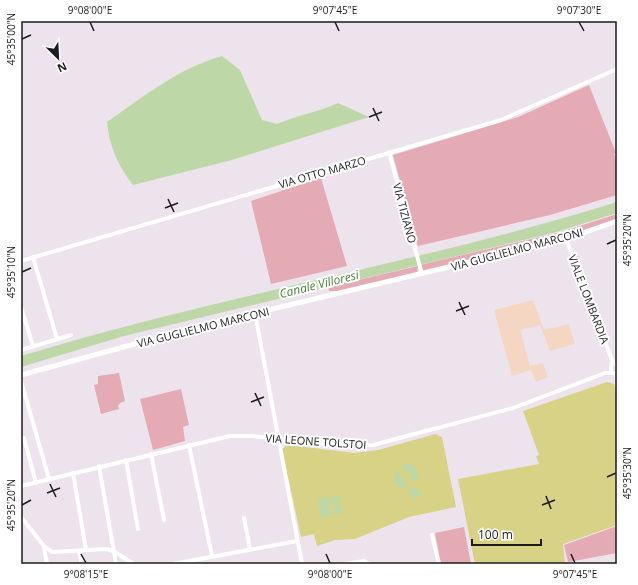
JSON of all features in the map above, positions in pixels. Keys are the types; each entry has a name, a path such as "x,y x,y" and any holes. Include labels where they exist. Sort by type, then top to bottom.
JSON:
{"street":[{"name":"VIA OTTO MARZO","path":"21,261 502,120 617,69"},
{"name":"VIA TIZIANO","path":"389,152 422,274"},
{"name":"VIA GUGLIELMO MARCONI","path":"21,375 197,327 566,239 617,221"},
{"name":"VIALE LOMBARDIA","path":"566,239 615,370"},
{"path":"33,257 57,339"},
{"path":"21,307 33,346"},
{"path":"255,313 302,564"},
{"path":"21,350 71,335"},
{"name":"VIA LEONE TOLSTOI","path":"21,486 99,466 230,436 350,446 373,445 513,408 615,370"},
{"path":"21,381 49,479"},
{"path":"24,438 36,482"},
{"path":"189,445 212,556"},
{"path":"151,454 164,520"},
{"path":"126,460 138,529"},
{"path":"99,466 116,564"},
{"path":"73,473 86,550"},
{"path":"21,517 44,546 50,551 56,553 102,549 113,551 134,564"},
{"path":"244,518 250,549"},
{"path":"432,535 439,564"},
{"path":"173,564 297,541"},
{"path":"44,546 47,564"},
{"path":"45,555 50,551"},
{"path":"80,551 82,564"},
{"path":"345,564 366,561 369,564"}],"shaded area":[{"path":"589,85 616,153 614,154 617,168 617,195 550,215 418,246 393,155 518,117"},
{"path":"321,178 347,266 271,284 251,201"},
{"path":"617,214 617,219 556,239 423,271 420,265 561,232"},
{"path":"418,266 417,273 338,291 329,291 328,287"},
{"path":"533,300 544,330 569,324 575,344 550,351 540,325 520,330 530,366 543,363 548,377 536,382 531,370 512,376 494,310"},
{"path":"119,373 125,401 120,403 118,406 119,409 101,414 94,385 98,384 98,376"},
{"path":"607,382 614,384 617,393 617,525 563,544 565,564 475,564 458,479 539,464 536,456 539,455 523,411"},
{"path":"181,389 189,425 183,427 185,441 153,450 140,399"},
{"path":"436,434 442,437 456,507 409,517 355,539 335,540 317,546 314,534 301,537 282,449 288,445 355,453 378,450"},
{"path":"617,526 617,553 568,562 564,545"},
{"path":"464,527 471,564 441,564 435,533"}],"water":[{"path":"222,56 240,70 262,120 277,124 338,103 369,117 232,160 133,185 115,155 107,122 162,84 206,61"},
{"name":"Canale Villoresi","path":"617,202 617,213 553,233 124,336 21,367 21,356 95,335 169,315 469,243 543,224"},
{"path":"408,463 416,468 418,476 416,482 410,480 410,472 403,469 403,464"},
{"path":"395,471 398,472 407,484 406,488 403,488 395,483"},
{"path":"414,486 421,495 414,500 408,491"},
{"path":"334,496 338,496 340,500 338,504 334,504 332,502 332,498"},
{"path":"329,497 332,515 321,518 317,499"},
{"path":"336,506 340,506 342,510 340,514 336,514 334,512 334,508"}]}
